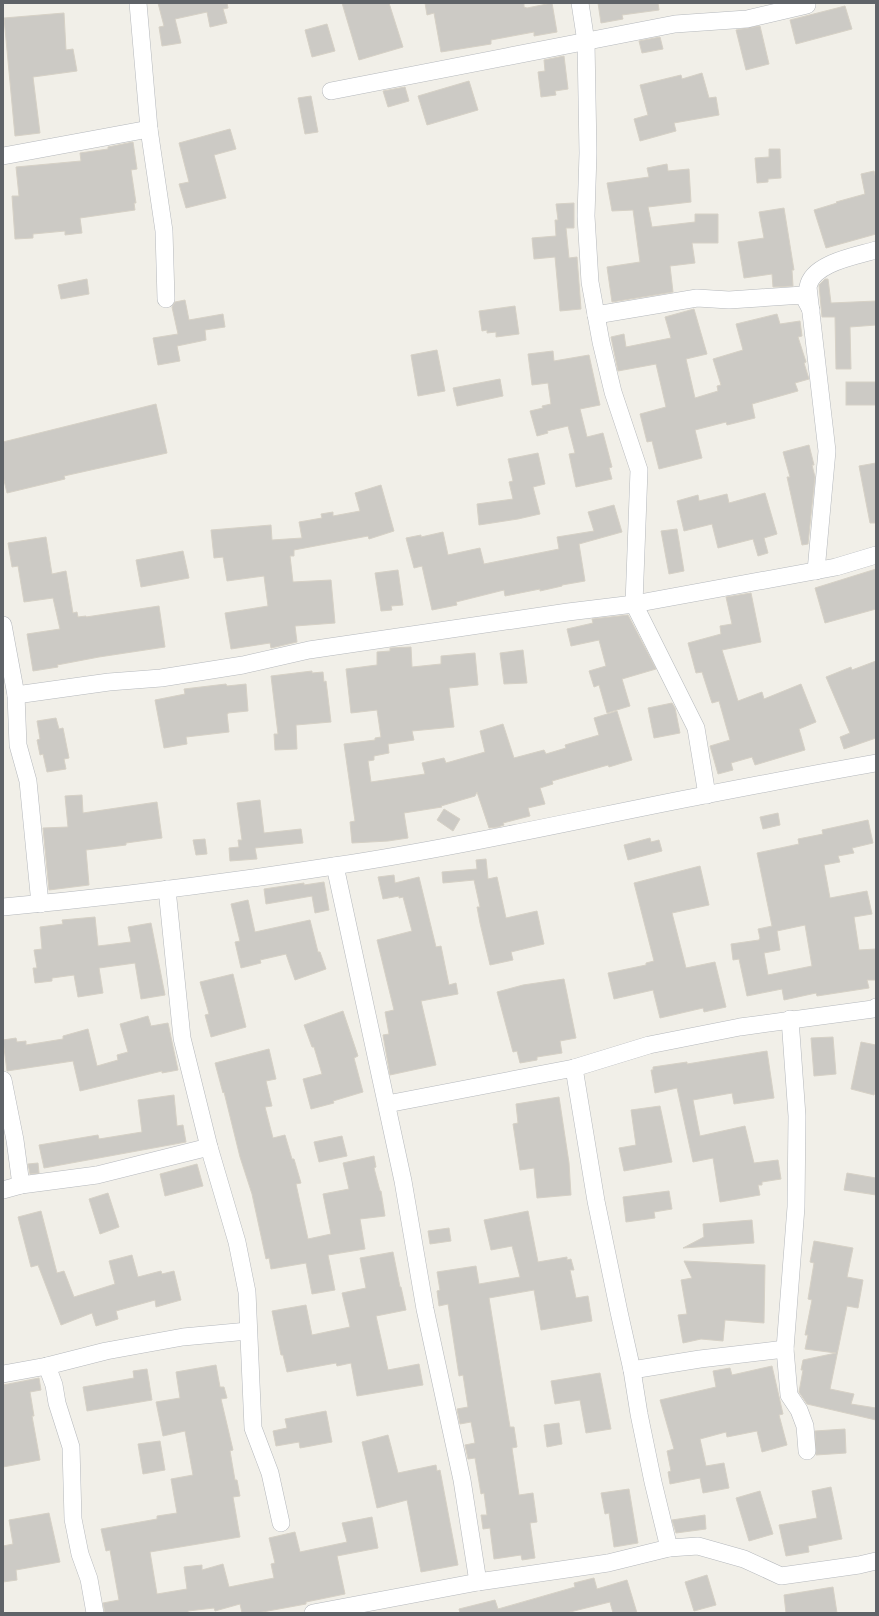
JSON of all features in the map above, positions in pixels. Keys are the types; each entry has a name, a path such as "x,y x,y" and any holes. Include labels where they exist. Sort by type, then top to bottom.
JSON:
{"street":[{"path":"138,3 149,129 164,231 166,299"},
{"path":"580,3 586,42 588,153 586,216 590,282 601,342 613,392 639,470 634,604 696,728 707,795"},
{"path":"331,91 675,24 747,19 807,5"},
{"path":"3,156 149,129"},
{"path":"816,571 827,451 809,282 818,271 830,264 876,250"},
{"path":"596,315 697,298 729,300 803,295 811,310"},
{"path":"16,695 110,682 161,678 243,665 309,650 568,612 634,604 836,568 876,554"},
{"path":"3,625 16,695 18,745 28,781 40,904"},
{"path":"3,907 167,889 335,866 537,830 707,795 876,763"},
{"path":"335,866 404,1180 425,1309 462,1480 478,1582"},
{"path":"167,889 182,1038 209,1147 237,1242 247,1292 253,1428 270,1473 281,1523"},
{"path":"387,1104 574,1068 649,1045 740,1027 790,1019 873,1009 876,1007"},
{"path":"790,1019 797,1116 796,1207 785,1349 789,1395 799,1410 805,1426 807,1451"},
{"path":"574,1068 596,1201 668,1548"},
{"path":"3,1080 15,1140 21,1185"},
{"path":"3,1190 21,1185 97,1175 209,1147"},
{"path":"3,1374 47,1366 106,1351 183,1337 248,1331"},
{"path":"632,1370 700,1359 785,1349"},
{"path":"47,1366 54,1384 57,1403 71,1447 73,1519 80,1554 89,1579 95,1613"},
{"path":"313,1613 345,1610 478,1582 608,1563 668,1548 698,1546 744,1559 781,1576 859,1565 876,1561"}],"building":[{"path":"158,3 227,3 228,8 223,9 227,23 210,27 207,12 175,19 181,43 162,46 159,27 164,26"},
{"path":"342,3 389,3 403,47 359,60"},
{"path":"425,3 524,3 524,7 527,8 552,3 557,32 534,36 534,32 491,40 491,44 441,52 434,13 427,15"},
{"path":"598,3 658,3 659,10 622,15 623,19 601,23"},
{"path":"845,6 852,29 796,44 790,20"},
{"path":"64,13 66,50 73,49 77,71 33,77 40,133 15,136 4,18"},
{"path":"327,24 335,51 312,57 305,30"},
{"path":"760,26 769,64 746,70 736,30"},
{"path":"660,37 663,49 642,53 639,41"},
{"path":"564,56 568,89 555,91 556,95 541,97 538,72 545,71 544,60"},
{"path":"702,73 709,98 716,97 719,115 674,123 676,131 640,141 634,119 648,115 640,85 681,75 682,79"},
{"path":"469,81 478,110 427,125 418,96"},
{"path":"405,87 409,101 388,107 383,91"},
{"path":"311,96 318,132 305,134 298,98"},
{"path":"230,129 236,149 214,155 226,198 186,208 179,184 189,182 179,143"},
{"path":"133,142 137,169 131,170 136,203 134,203 135,210 80,218 82,233 65,235 65,231 33,234 33,238 15,239 12,196 19,196 16,167 81,161 80,153 108,149 108,147"},
{"path":"769,149 780,149 781,178 768,179 768,182 757,183 755,158 769,157"},
{"path":"667,164 668,171 689,169 691,202 648,207 652,227 695,222 695,214 718,214 718,243 692,243 695,263 670,266 673,292 612,302 607,267 640,262 633,210 612,211 607,183 649,177 647,168"},
{"path":"874,171 876,179 876,234 826,248 814,210 865,194 861,174"},
{"path":"574,203 574,228 566,228 569,258 577,257 581,309 560,311 555,257 534,259 532,238 556,236 555,220 558,220 556,204"},
{"path":"784,208 794,270 792,270 793,286 773,287 772,274 744,278 738,242 764,238 759,212"},
{"path":"87,279 89,294 61,299 58,285"},
{"path":"825,279 828,279 831,303 876,301 876,325 850,327 851,369 836,369 835,317 822,317 819,285"},
{"path":"185,300 189,320 223,314 225,327 205,330 206,340 177,346 180,361 158,365 153,338 178,334 172,307 175,302"},
{"path":"515,306 519,334 496,337 496,332 487,333 487,330 482,331 479,311"},
{"path":"694,309 707,354 686,359 695,398 718,391 717,386 721,385 713,359 743,350 736,324 777,314 780,324 800,321 802,336 798,337 806,362 804,363 809,379 795,383 798,391 752,404 755,418 727,425 726,422 695,430 702,458 659,469 652,441 647,442 640,414 666,407 656,364 618,371 611,337 624,334 626,347 671,338 665,317"},
{"path":"437,350 445,391 418,396 411,355"},
{"path":"553,351 554,361 589,355 600,405 580,409 587,437 603,433 612,467 609,468 612,479 576,487 569,454 575,453 568,426 547,431 548,433 537,436 530,411 543,408 542,406 551,404 548,383 532,385 528,354"},
{"path":"500,379 503,396 457,406 453,388"},
{"path":"846,382 876,382 876,405 846,405"},
{"path":"156,404 167,453 64,476 65,479 7,493 3,476 3,442"},
{"path":"809,445 814,465 812,465 815,477 808,544 802,545 787,477 790,477 783,452"},
{"path":"538,453 545,484 533,487 540,514 479,525 477,504 513,499 509,482 513,481 508,459"},
{"path":"876,463 876,523 870,523 859,466"},
{"path":"381,485 394,531 369,539 368,536 294,550 294,556 290,556 293,582 331,580 335,623 295,626 297,642 271,648 270,643 231,649 225,613 268,606 264,576 227,581 223,557 214,558 211,530 271,525 272,540 302,538 299,522 322,518 321,514 333,512 333,516 360,511 355,493"},
{"path":"765,493 777,534 764,538 768,553 758,556 753,539 718,548 712,524 684,531 677,501 698,495 699,501 727,494 729,503"},
{"path":"614,505 622,532 579,544 585,581 540,591 540,589 505,596 504,590 456,602 457,605 432,610 422,566 414,568 406,538 421,535 421,537 443,532 448,555 480,548 484,564 559,549 557,537 594,531 588,512"},
{"path":"677,529 684,571 669,574 661,531"},
{"path":"46,537 52,574 66,571 73,613 77,612 78,617 86,617 159,606 165,647 99,657 57,665 58,667 33,671 27,634 60,629 53,598 24,602 18,566 12,567 8,543"},
{"path":"183,551 189,578 141,587 136,560"},
{"path":"876,569 876,609 825,623 815,588"},
{"path":"398,570 403,605 391,606 392,610 381,611 375,573"},
{"path":"751,593 761,642 722,650 738,701 762,692 764,699 801,684 816,722 799,729 805,750 755,765 752,757 731,763 733,770 718,774 710,746 730,740 719,701 712,703 702,672 696,673 688,643 721,634 720,626 732,624 726,597"},
{"path":"628,615 656,669 622,679 630,706 607,713 599,685 594,687 589,671 606,666 599,640 571,646 567,629 593,623 592,619"},
{"path":"411,647 412,667 441,664 441,656 475,653 478,685 449,688 454,727 412,731 414,740 388,744 389,753 374,756 374,760 368,761 371,782 425,774 422,763 444,758 446,763 485,752 480,731 503,724 514,758 544,750 546,754 566,748 565,745 599,735 594,718 617,711 632,760 609,767 608,765 552,781 553,784 540,788 545,804 528,808 530,816 503,823 504,825 498,827 489,828 477,792 475,796 441,806 442,807 404,813 408,838 388,841 352,843 350,822 355,821 344,744 375,740 375,738 381,737 377,710 351,713 346,669 377,665 377,652 390,651 390,648"},
{"path":"523,650 527,683 504,684 500,653"},
{"path":"876,661 876,738 844,749 840,737 850,733 826,677 851,667 852,670"},
{"path":"312,671 312,673 323,672 324,682 326,681 331,722 296,725 297,749 275,750 274,734 278,734 271,676"},
{"path":"226,684 227,686 246,684 248,711 227,714 229,732 186,737 187,744 164,748 155,700 185,694 184,689"},
{"path":"672,703 675,708 680,733 654,738 648,708"},
{"path":"56,718 59,729 63,728 69,758 64,759 66,769 47,772 43,754 40,755 37,740 40,739 37,721"},
{"path":"82,795 83,813 157,802 162,838 126,843 126,845 86,850 89,885 49,890 43,828 68,827 65,796"},
{"path":"260,800 264,833 301,829 303,843 255,848 257,859 230,861 229,848 239,847 238,840 242,840 237,803"},
{"path":"444,809 460,819 453,831 437,820"},
{"path":"778,813 780,825 763,829 760,817"},
{"path":"868,820 873,843 852,848 854,853 838,856 840,862 824,865 830,898 867,891 872,914 854,917 859,950 876,949 876,980 867,980 869,988 817,996 816,993 784,1000 782,989 747,996 739,959 733,960 731,944 759,940 758,929 772,926 757,853 799,844 798,839 823,834 822,830","holes":["805,925 812,966 768,975 764,953 780,950 777,931"]},
{"path":"650,838 651,842 659,840 662,851 628,860 624,845"},
{"path":"205,839 207,854 196,855 193,840"},
{"path":"486,859 488,879 497,877 506,918 537,911 544,944 511,952 513,960 490,965 480,923 477,907 480,907 474,880 443,883 442,872 477,869 476,860"},
{"path":"700,866 709,905 672,913 686,968 715,962 726,1007 704,1012 703,1008 660,1018 653,990 614,999 608,973 646,965 646,963 654,961 634,883"},
{"path":"394,875 395,883 419,877 436,947 441,946 449,985 456,983 458,994 421,1001 436,1065 390,1075 383,1035 389,1034 385,1012 394,1010 377,940 412,931 403,897 399,898 399,896 383,899 378,877"},
{"path":"324,882 329,910 315,913 312,896 266,904 264,889 304,883 304,885"},
{"path":"248,900 255,932 310,920 318,952 320,952 326,969 295,980 286,954 260,960 261,963 241,968 235,942 240,941 231,904"},
{"path":"95,917 98,946 131,942 128,927 151,923 165,995 141,999 135,963 99,968 103,993 78,997 74,975 52,978 52,981 35,983 33,968 37,968 34,950 42,949 40,927 63,924 62,920"},
{"path":"233,974 246,1027 211,1037 205,1015 209,1014 200,982"},
{"path":"564,979 576,1038 560,1041 562,1053 537,1057 537,1060 520,1063 517,1051 513,1052 497,992 523,985"},
{"path":"343,1011 358,1056 354,1058 363,1092 333,1101 334,1103 311,1109 303,1079 322,1074 314,1047 312,1047 304,1025"},
{"path":"148,1016 151,1026 168,1023 178,1070 162,1073 162,1071 80,1091 73,1061 7,1071 3,1040 16,1038 17,1042 26,1041 26,1045 63,1039 63,1036 88,1029 97,1066 118,1060 117,1055 128,1052 120,1024"},
{"path":"833,1037 836,1074 814,1076 811,1038"},
{"path":"861,1042 876,1045 876,1087 874,1095 851,1089"},
{"path":"269,1049 276,1079 266,1081 272,1106 265,1107 273,1138 285,1135 292,1159 294,1159 301,1183 296,1184 308,1239 331,1234 323,1194 349,1189 343,1163 374,1156 376,1167 374,1168 381,1191 385,1216 360,1219 365,1249 328,1255 335,1290 312,1294 306,1263 271,1269 269,1258 266,1259 252,1194 240,1157 224,1092 223,1093 215,1063"},
{"path":"767,1051 774,1098 734,1104 732,1093 693,1100 700,1136 745,1126 754,1163 778,1160 781,1179 762,1182 762,1185 758,1185 760,1195 720,1202 713,1158 693,1162 677,1088 655,1093 651,1070 653,1070 653,1067 687,1062 687,1064"},
{"path":"174,1095 177,1126 183,1125 186,1142 44,1168 39,1145 98,1135 99,1139 142,1132 138,1100"},
{"path":"559,1097 569,1163 571,1195 537,1198 534,1168 520,1170 513,1124 518,1123 516,1104"},
{"path":"660,1106 672,1162 624,1171 619,1148 636,1145 631,1110"},
{"path":"342,1136 347,1156 319,1162 314,1142"},
{"path":"38,1163 39,1173 30,1174 28,1164"},
{"path":"197,1164 203,1186 165,1196 160,1174"},
{"path":"847,1173 876,1178 876,1195 844,1190"},
{"path":"669,1191 672,1209 654,1212 655,1218 626,1222 623,1197"},
{"path":"108,1193 119,1227 100,1234 89,1199"},
{"path":"41,1211 57,1273 64,1271 74,1297 115,1284 109,1261 132,1255 138,1277 161,1271 162,1274 174,1271 181,1300 156,1307 155,1300 116,1311 118,1319 96,1326 92,1313 61,1325 38,1265 31,1267 18,1217"},
{"path":"528,1211 538,1262 567,1257 567,1260 571,1259 574,1270 570,1270 576,1298 588,1296 592,1321 541,1330 534,1290 489,1298 510,1427 514,1427 517,1447 512,1448 519,1495 533,1493 537,1522 530,1523 535,1558 522,1560 521,1555 494,1559 490,1528 483,1529 481,1515 487,1515 484,1493 481,1494 475,1458 468,1459 465,1445 475,1443 471,1422 460,1424 457,1409 468,1407 463,1375 459,1376 448,1304 439,1306 437,1291 440,1290 437,1272 476,1266 479,1284 520,1277 512,1246 491,1250 484,1220"},
{"path":"752,1220 754,1243 683,1248 704,1237 703,1224"},
{"path":"449,1228 451,1241 430,1244 428,1231"},
{"path":"814,1241 853,1248 847,1277 863,1280 858,1308 847,1306 830,1389 854,1394 851,1404 876,1408 876,1420 807,1404 799,1392 803,1370 801,1370 803,1360 836,1353 805,1349 808,1335 805,1335 812,1300 808,1299 814,1263 810,1262"},
{"path":"393,1252 406,1310 376,1316 388,1370 419,1364 423,1385 357,1396 351,1363 337,1366 336,1363 287,1372 283,1355 281,1355 272,1311 306,1305 312,1335 350,1327 342,1293 366,1288 360,1258"},
{"path":"684,1261 765,1265 764,1323 725,1320 723,1341 701,1339 683,1343 678,1315 687,1314 681,1280 692,1278"},
{"path":"216,1365 220,1387 224,1387 227,1398 221,1399 233,1450 230,1451 235,1480 237,1480 240,1496 233,1497 240,1537 150,1552 157,1594 187,1589 184,1567 202,1565 202,1570 223,1564 229,1587 274,1578 271,1564 275,1563 269,1538 295,1532 300,1552 347,1542 342,1523 372,1517 378,1548 337,1556 345,1594 306,1602 306,1604 257,1613 242,1613 240,1604 215,1611 214,1608 188,1611 188,1613 105,1613 103,1603 119,1600 110,1550 106,1551 101,1529 157,1519 157,1516 177,1513 171,1479 193,1475 185,1431 163,1436 156,1402 180,1398 176,1372"},
{"path":"772,1366 783,1414 779,1415 787,1445 762,1452 757,1431 727,1437 726,1432 700,1439 706,1466 724,1463 729,1488 703,1493 700,1478 670,1484 668,1472 671,1471 667,1451 674,1449 660,1400 716,1387 713,1371 730,1368 732,1375"},
{"path":"147,1369 152,1400 87,1411 83,1387 134,1378 133,1371"},
{"path":"600,1373 611,1429 586,1433 580,1400 555,1404 551,1381"},
{"path":"39,1378 41,1390 30,1392 34,1416 32,1416 40,1460 3,1467 3,1385"},
{"path":"326,1411 332,1442 300,1448 299,1442 276,1446 273,1431 287,1428 285,1419"},
{"path":"559,1423 562,1444 547,1447 544,1425"},
{"path":"845,1429 846,1453 816,1455 815,1431"},
{"path":"388,1435 398,1473 436,1465 437,1471 440,1470 458,1565 421,1572 407,1500 377,1508 362,1442"},
{"path":"160,1441 165,1470 143,1474 138,1444"},
{"path":"831,1487 842,1539 808,1546 809,1552 786,1556 779,1525 817,1518 812,1491"},
{"path":"629,1489 638,1543 614,1547 609,1513 605,1514 601,1493"},
{"path":"760,1491 773,1534 749,1541 736,1498"},
{"path":"49,1513 60,1562 16,1570 17,1580 3,1582 3,1546 13,1544 9,1520"},
{"path":"705,1515 706,1529 676,1533 672,1520"},
{"path":"707,1575 716,1605 694,1611 685,1582"},
{"path":"594,1578 597,1589 627,1580 637,1613 613,1613 610,1602 566,1613 460,1613 459,1609 495,1600 498,1609 575,1587 574,1583"},
{"path":"833,1587 837,1613 786,1613 784,1595"}]}
